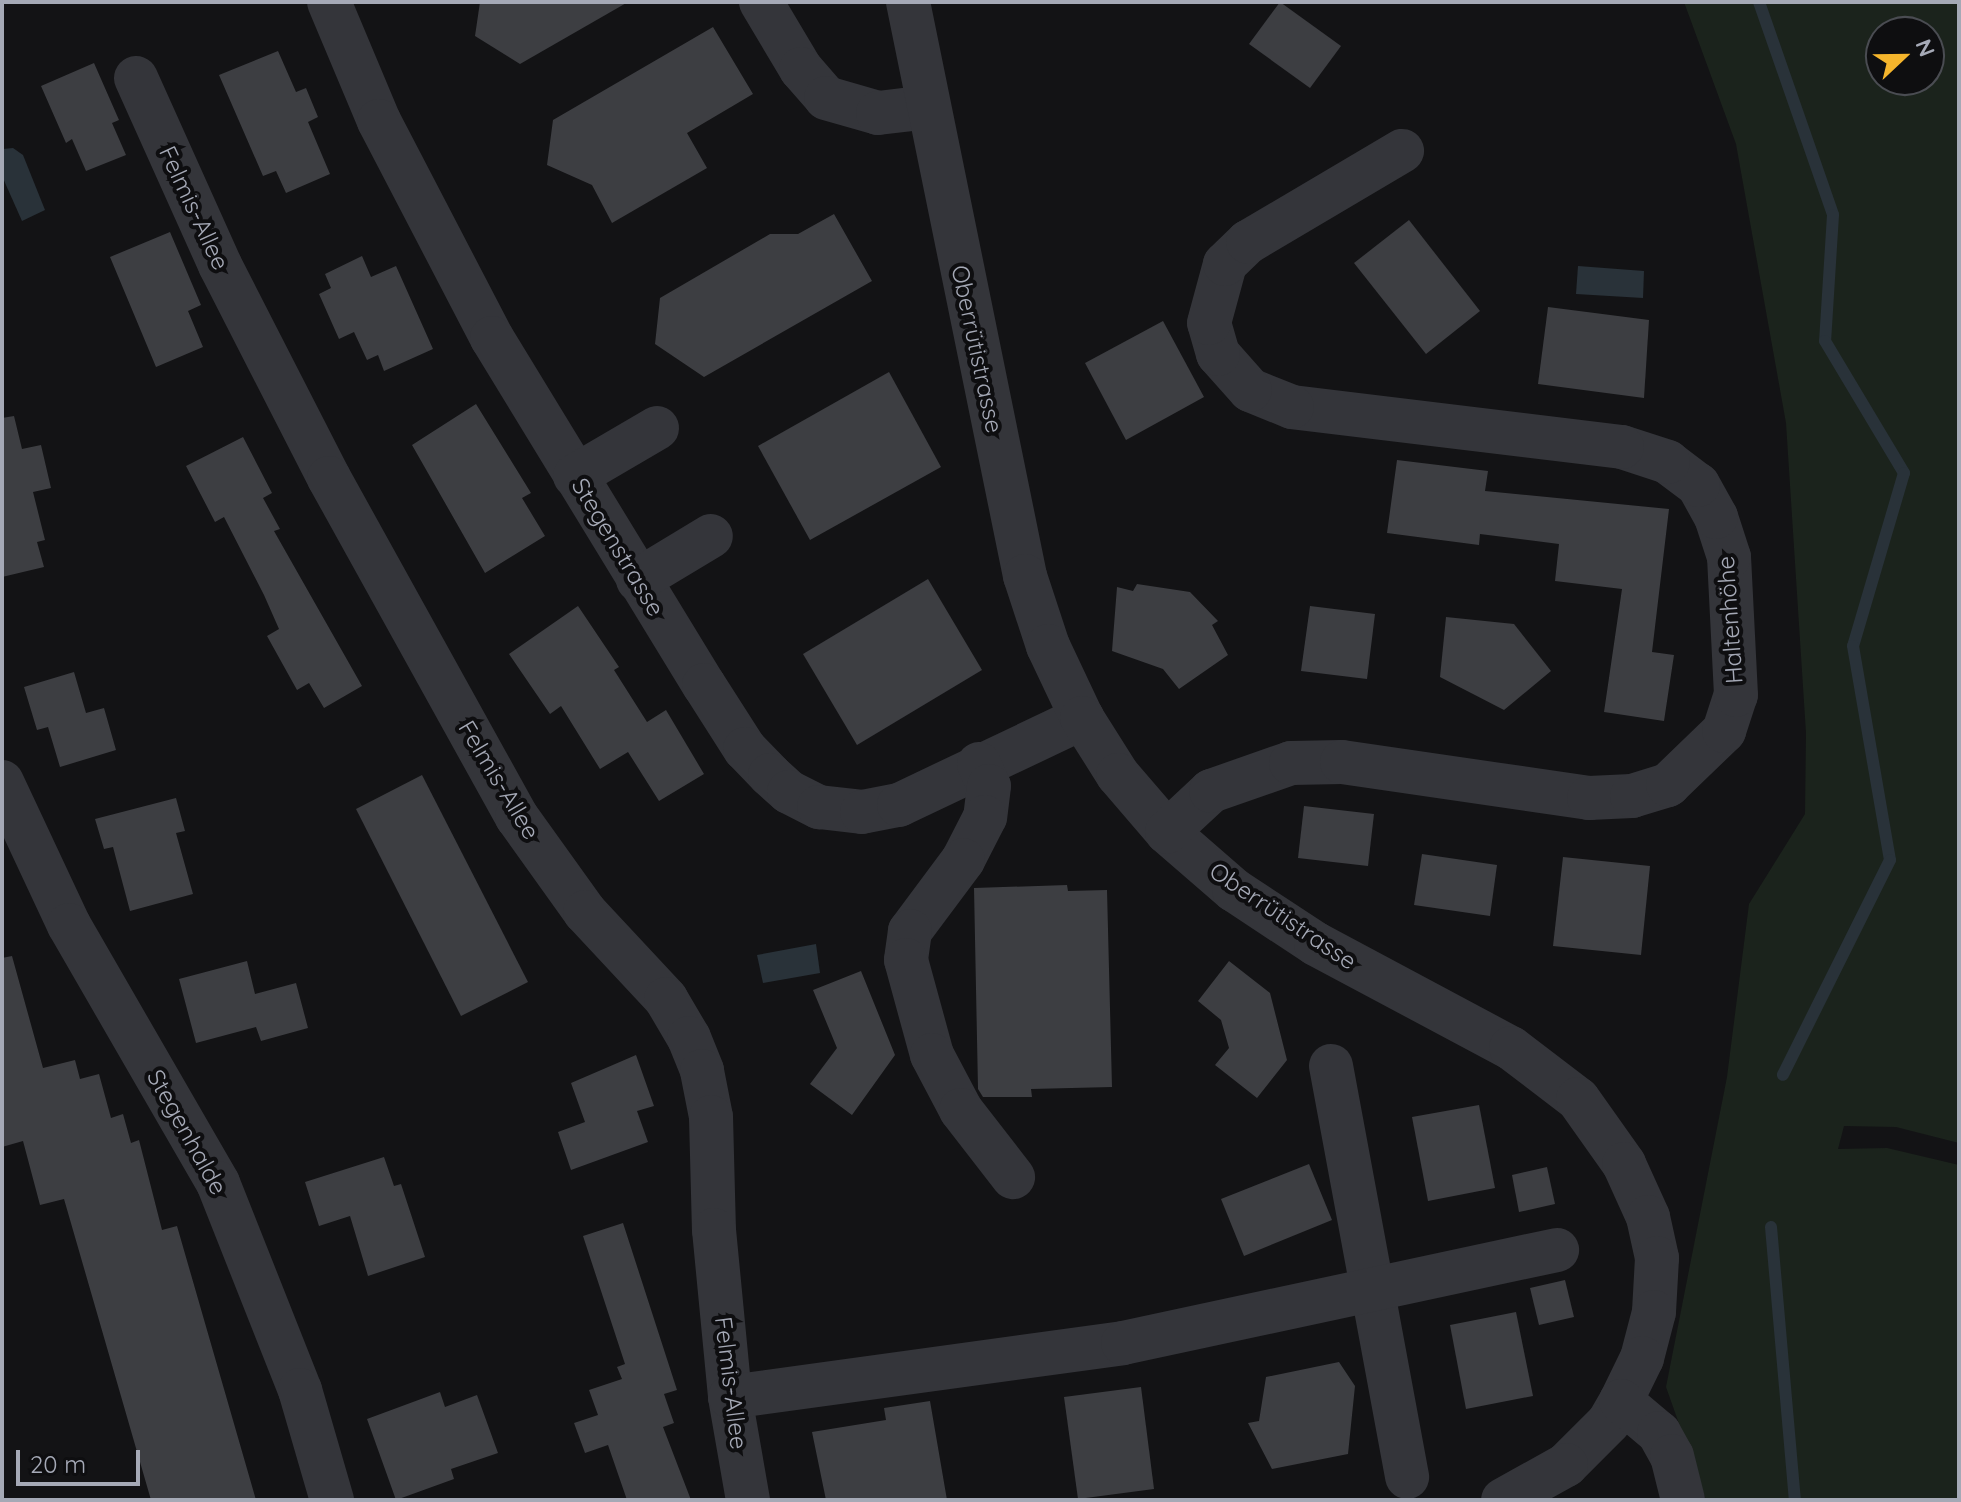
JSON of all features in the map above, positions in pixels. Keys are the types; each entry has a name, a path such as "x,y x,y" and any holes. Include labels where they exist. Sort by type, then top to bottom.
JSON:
{"street":[{"name":"Stegenstrasse","path":"329,2 424,210 575,476 745,749 789,792 819,807 862,812 899,805 979,764 1082,718"},
{"path":"761,2 801,69 826,98 878,113 928,107"},
{"name":"Oberrütistrasse","path":"908,2 1025,576 1048,646 1082,718 1118,775 1167,832 1234,890 1316,944 1511,1048 1578,1099 1624,1164 1648,1217 1657,1258 1654,1312 1642,1358 1621,1401 1609,1422 1566,1465 1503,1500"},
{"name":"Felmis-Allee","path":"136,78 196,216 329,478 517,817 585,912 666,999 689,1038 702,1071 711,1117 714,1230 730,1397 748,1500"},
{"name":"Haltenhöhe","path":"1167,832 1211,791 1291,763 1342,762 1589,798 1632,796 1668,785 1724,731 1736,695 1729,557 1716,517 1698,485 1668,462 1622,447 1292,407 1250,390 1218,354 1209,323 1225,264 1248,242 1402,151"},
{"path":"575,476 657,428"},
{"path":"638,580 711,536"},
{"path":"979,764 989,786 985,817 963,860 910,931 906,960 932,1055 961,1110 1013,1177"},
{"name":"Stegenhalde","path":"2,782 69,925 218,1183 300,1390 332,1500"},
{"path":"1331,1066 1407,1477"},
{"path":"730,1397 1123,1343 1557,1250"},
{"path":"1621,1401 1659,1433 1672,1456 1683,1500"}],"shaded area":[{"path":"1684,2 1959,2 1959,1143 1896,1127 1844,1126 1838,1149 1887,1148 1959,1165 1959,1500 1706,1500 1666,1387 1727,1077 1749,904 1805,814 1806,733 1786,423 1736,144"},
{"path":"13,148 23,155 45,210 22,221 2,176 3,149"},
{"path":"1578,266 1644,271 1643,298 1576,294"},
{"path":"816,944 820,973 763,983 757,955"}],"building":[{"path":"480,2 628,2 520,64 475,36"},
{"path":"1280,2 1341,46 1310,88 1249,44"},
{"path":"713,27 753,94 687,133 707,168 612,223 592,185 547,165 553,120"},
{"path":"278,51 296,92 306,88 318,117 308,122 330,174 286,193 276,171 263,176 219,75"},
{"path":"94,63 119,120 112,123 126,155 86,171 72,139 66,143 41,86"},
{"path":"834,214 872,281 704,377 655,344 660,298 770,234 798,234"},
{"path":"1409,220 1480,311 1426,354 1354,263"},
{"path":"170,232 201,305 188,311 203,347 156,367 110,257"},
{"path":"362,256 371,277 396,266 433,349 384,371 378,355 367,360 354,332 339,339 319,294 331,288 325,274"},
{"path":"1548,307 1649,320 1644,398 1538,384"},
{"path":"1163,321 1204,397 1126,440 1085,363"},
{"path":"889,372 941,467 810,540 758,446"},
{"path":"476,404 531,493 522,498 545,536 485,573 412,445"},
{"path":"14,416 22,449 41,445 51,488 33,492 45,540 37,542 44,567 2,577 2,418"},
{"path":"243,437 272,493 263,498 280,529 274,531 362,686 324,708 309,683 297,690 267,636 279,629 264,595 224,517 215,522 186,466"},
{"path":"1397,460 1488,471 1485,491 1669,509 1652,652 1674,655 1664,721 1604,712 1622,589 1555,581 1559,544 1480,534 1479,545 1387,533"},
{"path":"928,579 982,670 857,745 803,654"},
{"path":"1137,584 1190,592 1218,621 1212,625 1228,655 1179,689 1163,669 1112,651 1117,587 1133,591"},
{"path":"578,606 619,667 614,670 647,722 666,710 704,774 659,801 628,752 600,769 561,706 550,714 509,654"},
{"path":"1310,606 1375,614 1367,679 1301,671"},
{"path":"1446,617 1514,624 1551,671 1504,710 1440,677"},
{"path":"74,672 86,713 104,708 116,750 60,767 48,727 37,730 24,687"},
{"path":"422,775 528,982 461,1016 356,809"},
{"path":"176,798 185,831 176,833 193,894 130,911 113,847 104,849 95,819"},
{"path":"1304,806 1374,814 1368,866 1298,858"},
{"path":"1422,854 1497,865 1490,916 1414,905"},
{"path":"1563,857 1650,866 1641,955 1553,946"},
{"path":"1067,885 1068,891 1107,890 1112,1087 1031,1089 1032,1097 983,1097 978,1089 974,888"},
{"path":"12,956 43,1068 75,1060 80,1079 99,1074 111,1118 123,1114 131,1143 139,1140 162,1230 177,1226 256,1500 151,1500 64,1199 40,1205 23,1141 2,1147 2,958"},
{"path":"247,961 255,994 296,983 308,1028 261,1041 256,1027 196,1043 179,979"},
{"path":"1229,961 1270,993 1287,1060 1257,1098 1215,1065 1229,1048 1221,1020 1198,1001"},
{"path":"861,971 895,1055 852,1115 810,1084 837,1048 813,990"},
{"path":"636,1055 654,1106 637,1111 648,1142 571,1170 558,1132 585,1122 571,1083"},
{"path":"1479,1105 1495,1188 1428,1201 1412,1117"},
{"path":"384,1157 394,1186 401,1184 425,1257 368,1276 350,1216 319,1226 305,1182"},
{"path":"1309,1164 1332,1220 1244,1256 1221,1199"},
{"path":"1547,1167 1555,1204 1519,1212 1512,1175"},
{"path":"623,1223 677,1390 664,1394 674,1423 663,1427 691,1500 627,1500 608,1445 585,1453 574,1423 598,1415 589,1390 622,1379 617,1367 625,1364 583,1236"},
{"path":"1565,1280 1574,1317 1539,1325 1530,1288"},
{"path":"1516,1312 1533,1396 1466,1409 1450,1325"},
{"path":"1339,1362 1355,1386 1348,1454 1272,1469 1248,1423 1259,1421 1266,1377"},
{"path":"1141,1387 1154,1489 1078,1499 1064,1397"},
{"path":"440,1392 445,1407 477,1395 498,1453 451,1469 454,1479 396,1500 367,1419"},
{"path":"930,1401 947,1500 826,1500 812,1432 886,1420 884,1408"}],"waterway":[{"path":"1759,2 1833,215 1825,341 1904,473 1853,646 1890,860 1783,1075"},
{"path":"1771,1227 1795,1500"}]}
